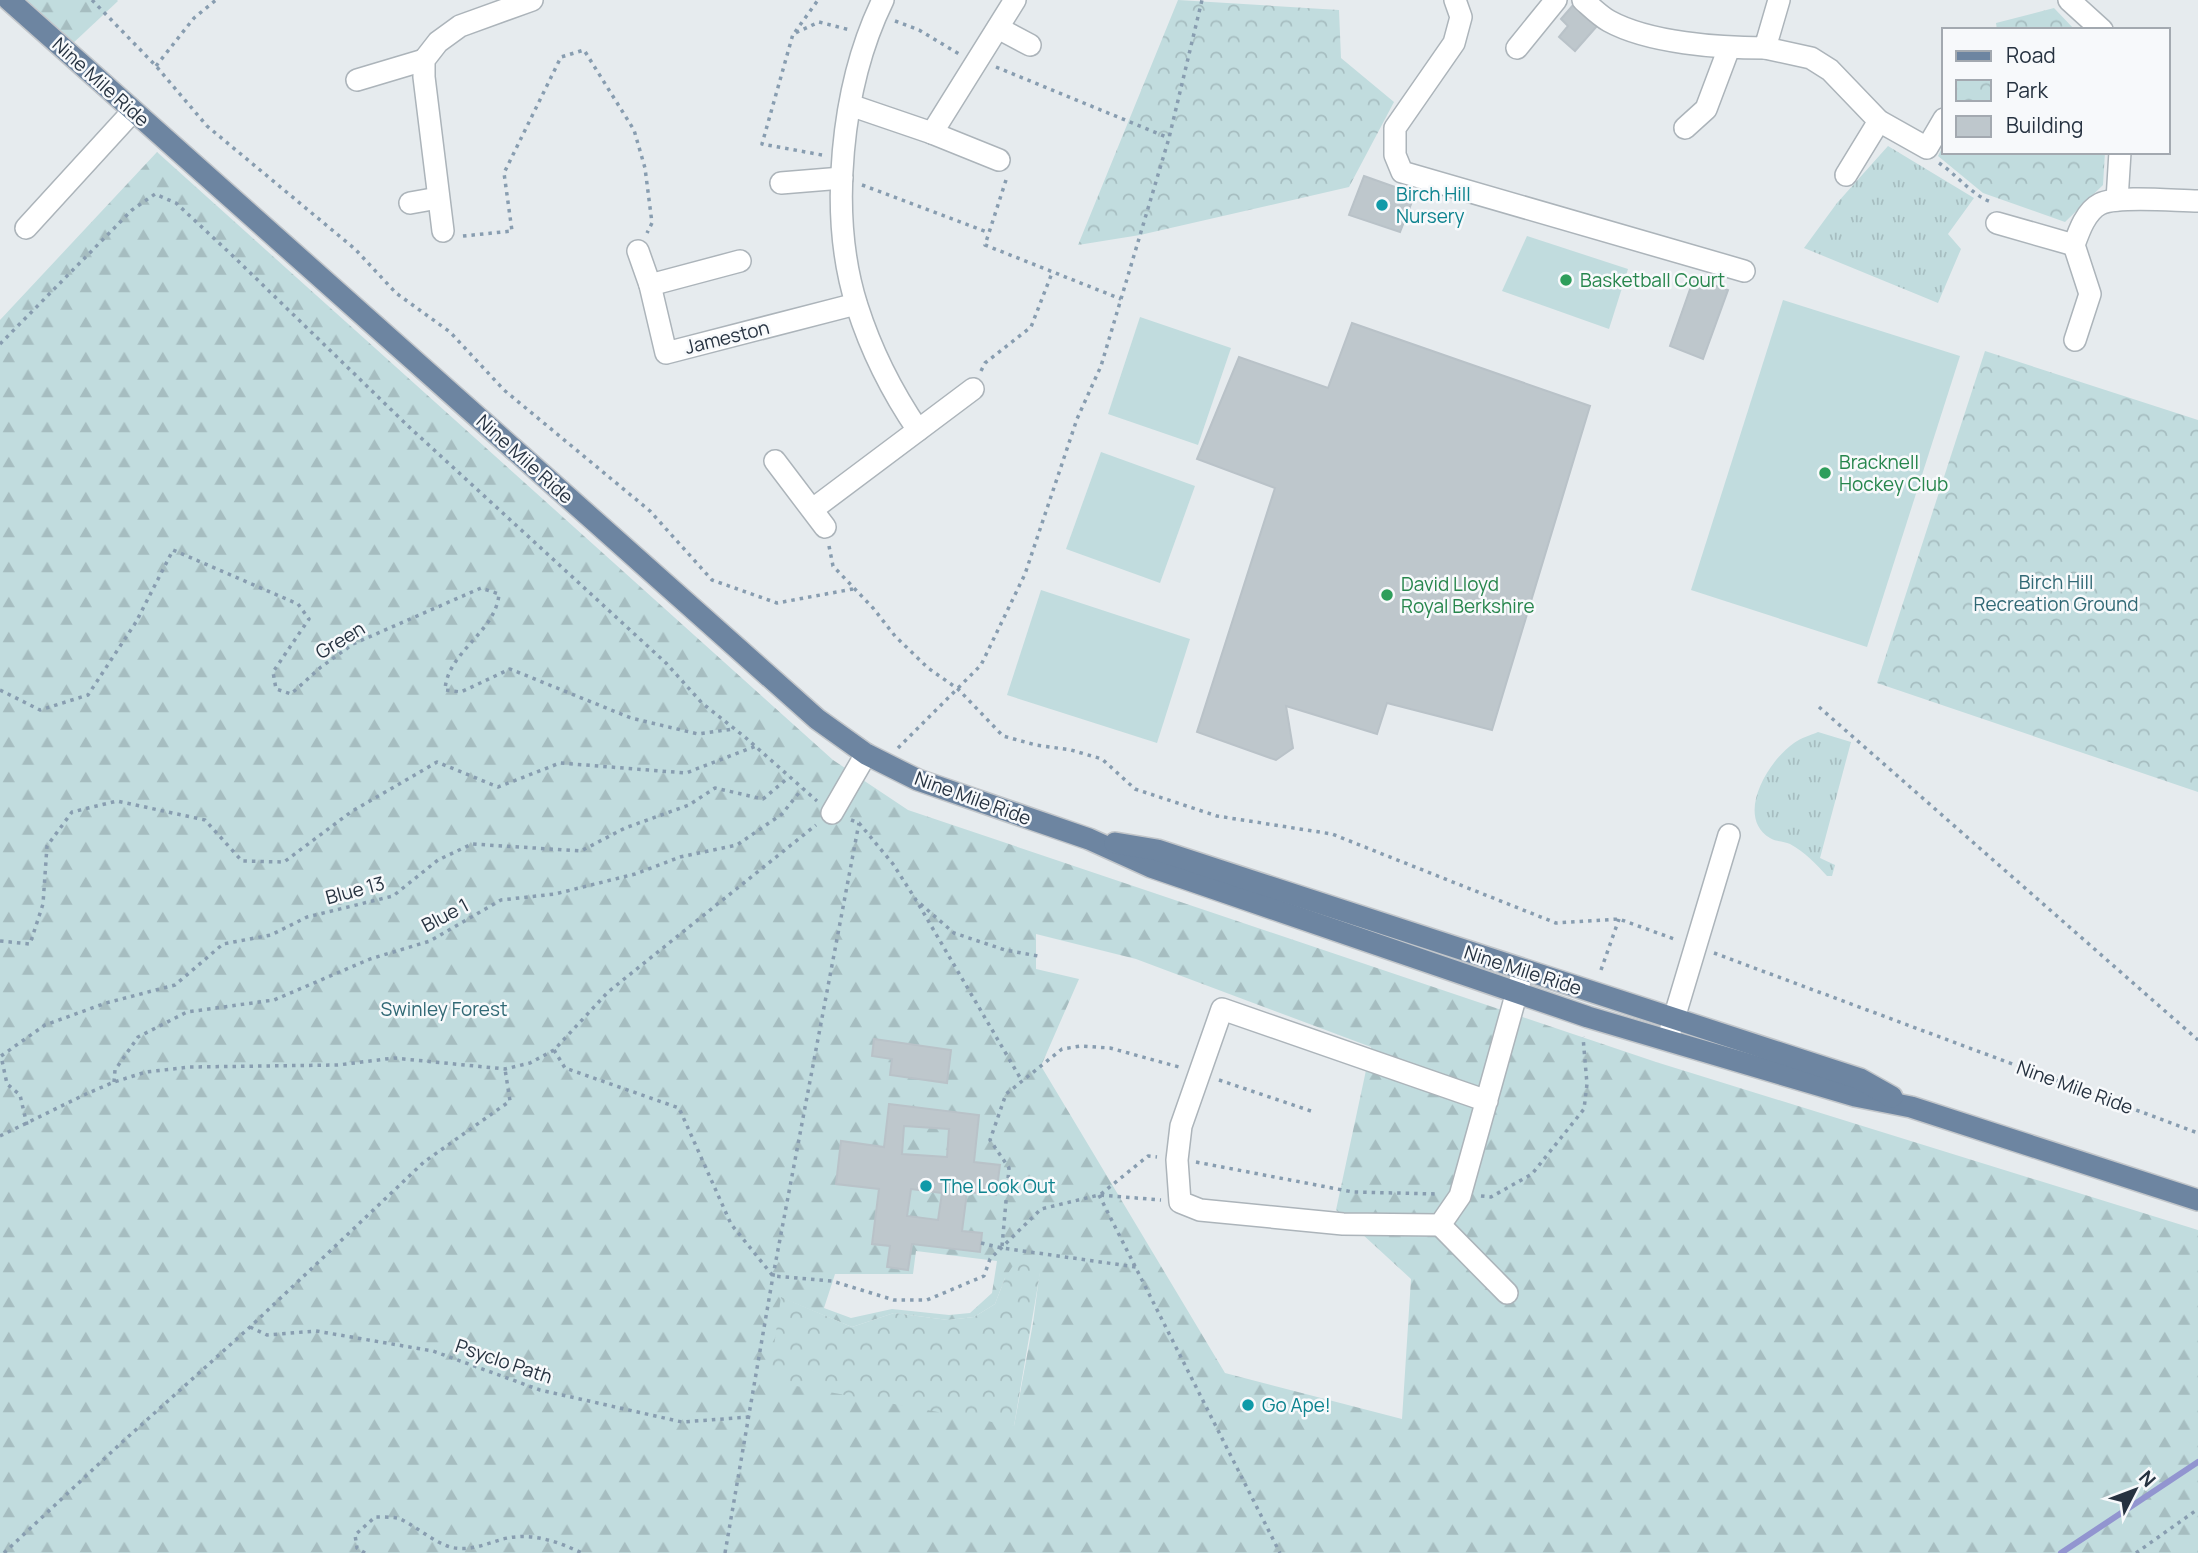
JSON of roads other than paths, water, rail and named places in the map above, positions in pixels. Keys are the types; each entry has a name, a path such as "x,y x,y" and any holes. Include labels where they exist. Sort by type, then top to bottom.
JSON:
{"main road":[{"name":"Nine Mile Ride","path":"9,0 817,719 875,760 918,780 1089,839 1150,867 1517,994 1855,1096 1910,1107 2198,1200"},
{"name":"Nine Mile Ride","path":"1089,839 1157,850 1860,1079 1910,1107"}],"street":[{"path":"443,230 424,60 438,41 460,26 532,0"},
{"path":"932,133 1015,0"},
{"path":"1455,0 1461,17 1454,43 1395,128 1395,155 1402,172 1744,271"},
{"path":"1517,48 1556,0"},
{"path":"1583,0 1608,20 1642,35 1729,48 1765,48 1811,58 1830,70 1879,121 1927,148 1942,122"},
{"path":"1765,48 1779,0"},
{"path":"2069,0 2100,28"},
{"path":"876,4 850,106 843,169 845,244 856,304 871,345 897,400 918,430"},
{"path":"998,28 1030,45"},
{"path":"1685,128 1706,109 1729,48"},
{"path":"357,80 424,60"},
{"path":"850,106 932,133 999,160"},
{"path":"26,228 133,111"},
{"path":"1846,175 1879,121"},
{"path":"2117,200 2120,154"},
{"path":"781,183 843,169"},
{"path":"410,203 438,198"},
{"path":"2076,341 2090,294 2074,245 2083,222 2099,205 2117,200 2198,201"},
{"path":"1996,213 2074,245"},
{"name":"Jameston","path":"638,251 650,285 666,353 856,304"},
{"path":"650,285 740,261"},
{"path":"813,509 973,389"},
{"path":"775,461 825,527"},
{"path":"832,813 875,760"},
{"path":"1667,1041 1729,835"},
{"path":"1440,1225 1460,1196 1523,970"},
{"path":"1487,1101 1222,1009 1181,1126 1177,1160 1180,1202 1200,1210 1343,1224 1440,1225 1507,1293"}],"waterway":[{"path":"2061,1553 2198,1462"}],"place":[{"name":"Birch Hill Nursery","path":"1382,205"},
{"name":"Basketball Court","path":"1566,280"},
{"name":"Bracknell Hockey Club","path":"1825,473"},
{"name":"David Lloyd Royal Berkshire","path":"1387,595"},
{"name":"The Look Out","path":"926,1186"},
{"name":"Go Ape!","path":"1248,1405"}],"park label":[{"name":"Birch Hill Recreation Ground","path":"2056,593"},
{"name":"Swinley Forest","path":"444,1009"}]}
